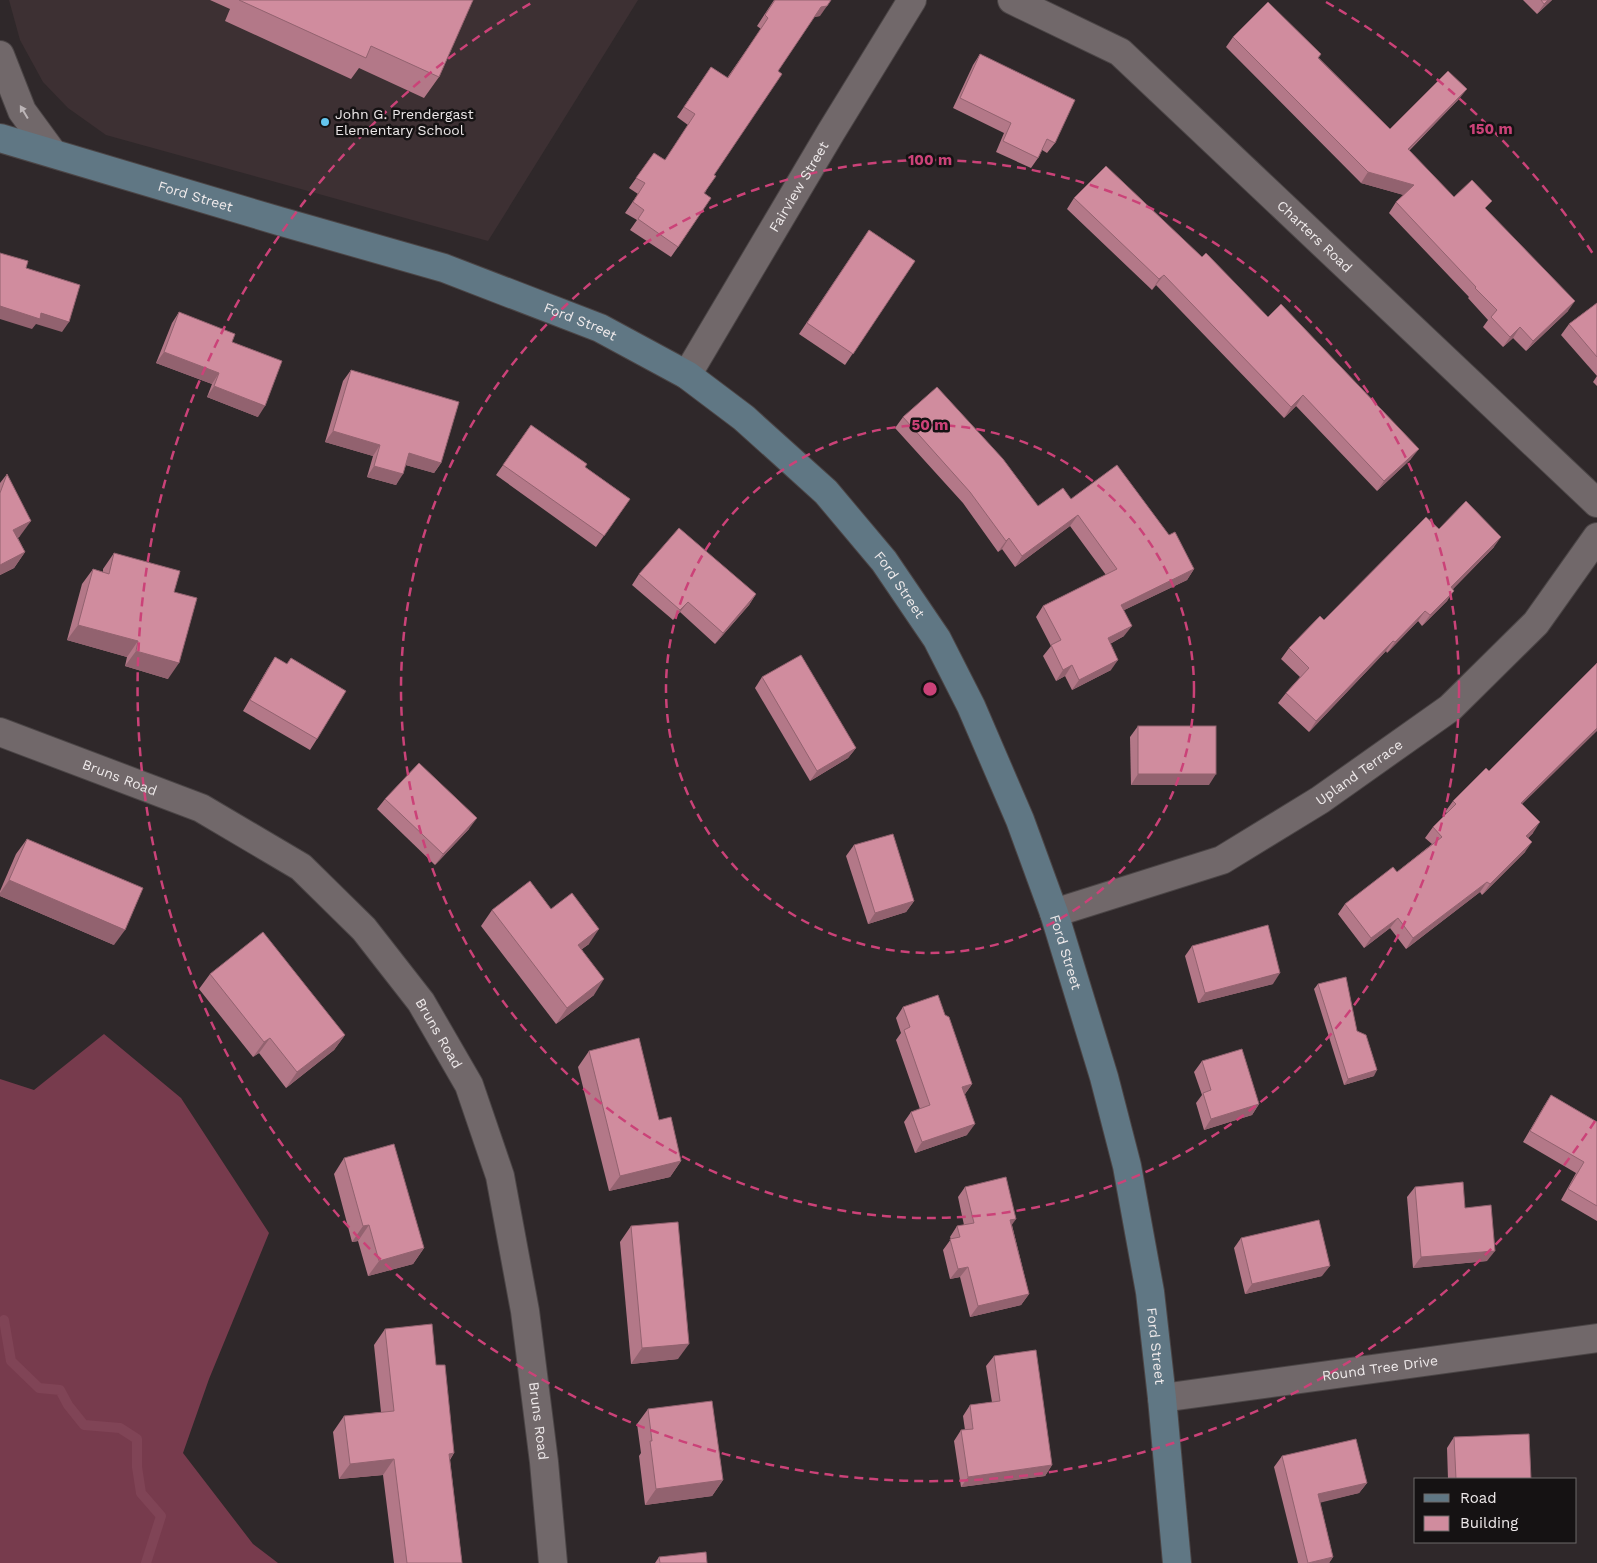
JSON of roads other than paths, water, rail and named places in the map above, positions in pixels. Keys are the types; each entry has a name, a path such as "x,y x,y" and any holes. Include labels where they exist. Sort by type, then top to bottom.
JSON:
{"street":[{"name":"Fairview Street","path":"687,375 831,132 912,0"},
{"name":"Charters Road","path":"1012,0 1120,52 1597,503"},
{"path":"0,55 22,111 52,152"},
{"name":"Ford Street","path":"0,138 444,268 600,328 687,375 744,418 826,492 889,569 937,639 971,706 1020,820 1054,913 1104,1078 1127,1166 1150,1292 1177,1563"},
{"name":"Upland Terrace","path":"1054,913 1222,860 1320,800 1450,708 1536,622 1597,537"},
{"name":"Bruns Road","path":"0,732 201,808 301,867 364,929 421,1002 469,1085 500,1176 525,1310 544,1462 554,1563"},
{"name":"Round Tree Drive","path":"1162,1398 1597,1338"}],"waterway":[{"path":"4,1320 11,1361 39,1388 60,1390 68,1405 84,1425 120,1428 137,1439 137,1467 141,1493 161,1516 146,1563"}],"place":[{"name":"John G. Prendergast Elementary School","path":"325,122"}]}
